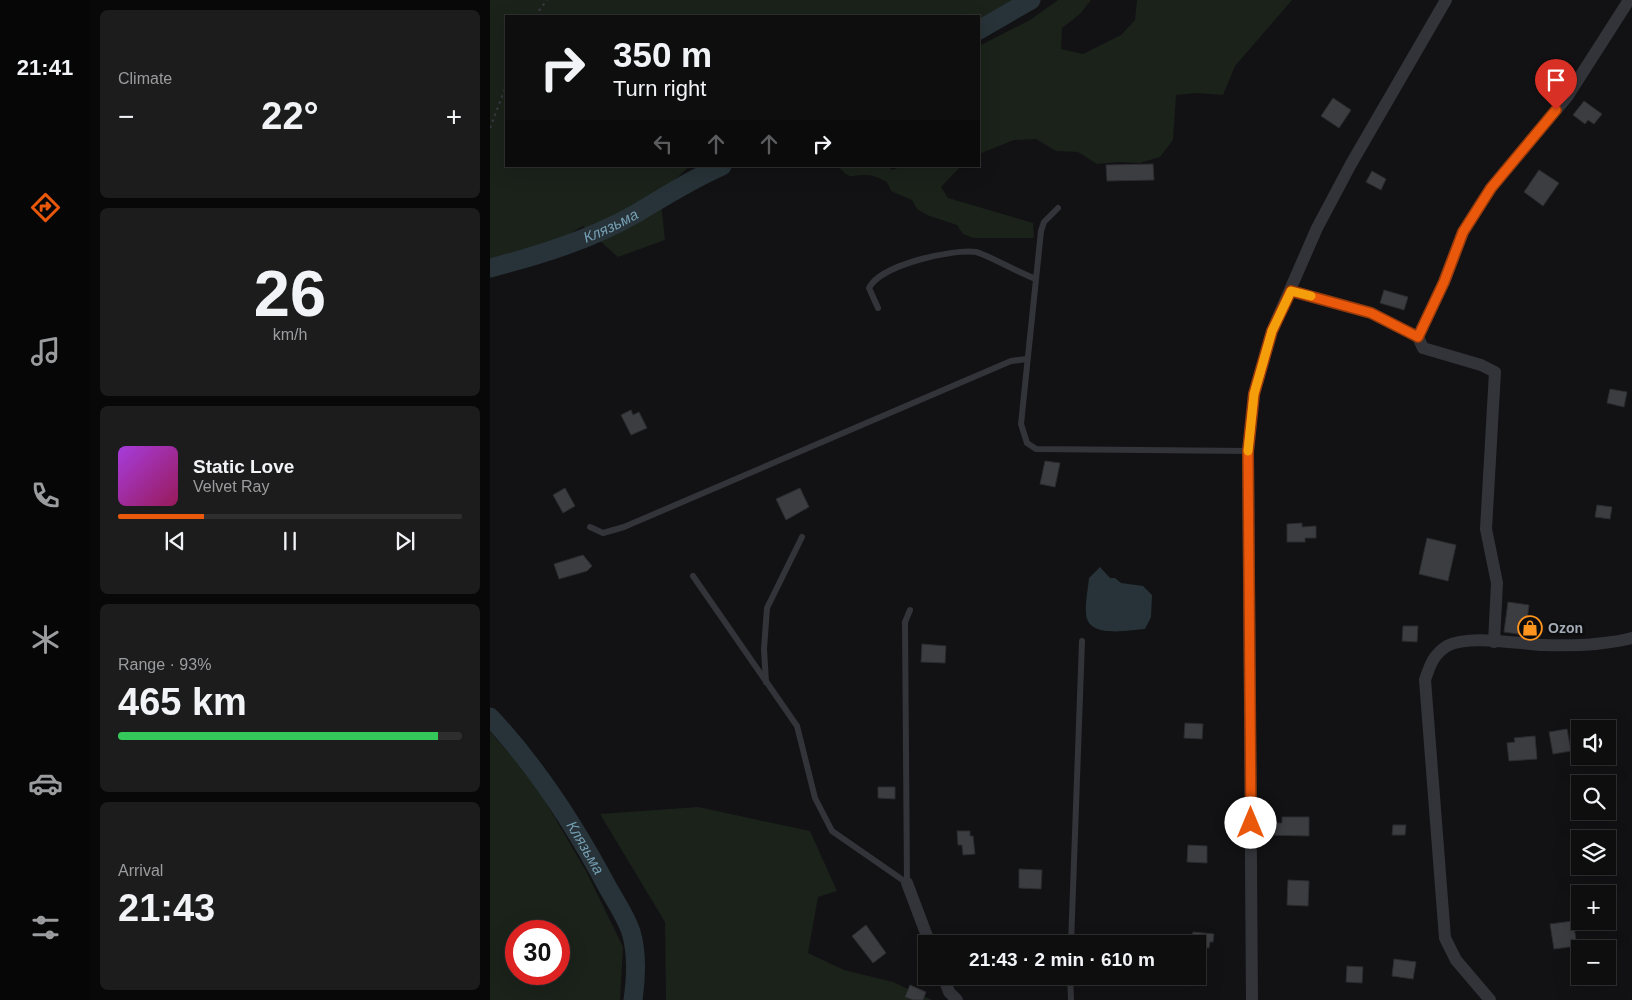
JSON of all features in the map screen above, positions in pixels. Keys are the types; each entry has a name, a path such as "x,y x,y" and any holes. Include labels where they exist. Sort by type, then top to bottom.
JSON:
{"street":[{"path":"1252,1000 1248,451 1254,394 1272,331 1317,228 1351,164 1446,0"},
{"path":"1418,337 1444,282 1463,232 1491,188 1567,97 1629,0"},
{"path":"1291,291 1371,313 1418,337 1423,348 1482,365 1495,372 1486,529 1497,583 1494,642"},
{"path":"1490,1000 1456,960 1445,938 1425,680 1432,658 1448,645 1467,641 1545,645 1617,642 1632,638"},
{"path":"906,883 926,935"},
{"path":"946,985 949,992 957,1000"}],"lane":[{"path":"1058,208 1044,222 1041,231 1020,424 1027,443 1036,449 1248,451"},
{"path":"878,308 869,288 872,281 886,272 934,255 976,252 1036,279"},
{"path":"590,528 603,533 624,527 1011,361 1027,359"},
{"path":"766,684 764,650 767,608 802,537"},
{"path":"694,576 766,684 797,726 815,798 832,831 906,883"},
{"path":"906,883 905,622 910,610"},
{"path":"1071,935 1082,641"},
{"path":"1070,985 1070,1000"}],"path":[{"path":"536,15 546,0"},
{"path":"490,128 505,89"}],"shaded area":[{"path":"490,0 1015,0 980,20 980,15 505,15 505,167 689,167 660,193 665,240 618,257 583,226 551,245 490,262"},
{"path":"1058,0 1091,0 1080,14 1062,28 1061,49 1083,54 1121,35 1135,20 1137,0 1292,0 1235,66 1223,95 1196,93 1176,95 1173,140 1160,157 1140,163 1097,164 1078,152 1056,151 1036,139 1014,140 980,154 980,45 1030,20"},
{"path":"839,167 890,167 892,170 900,167 960,167 941,187 948,198 1033,223 1034,238 973,238 963,234 957,225 927,215 917,209 912,200 891,191 887,182 870,175 849,176"},
{"path":"1100,567 1110,578 1115,578 1121,583 1143,586 1152,595 1151,617 1145,629 1101,630 1088,622 1086,601 1089,578"},
{"path":"490,732 531,777 586,871 623,947 620,1000 490,1000"},
{"path":"698,807 810,831 837,891 818,897 808,953 844,970 893,982 932,1000 666,1000 665,922 600,814"}],"building":[{"path":"1333,98 1351,110 1339,128 1321,116"},
{"path":"1584,101 1602,114 1594,124 1588,120 1585,124 1573,115"},
{"path":"1153,164 1154,180 1107,181 1106,165"},
{"path":"1539,170 1559,183 1543,206 1524,192"},
{"path":"1372,171 1386,179 1381,190 1366,182"},
{"path":"1384,290 1408,297 1404,310 1380,303"},
{"path":"1610,389 1627,392 1624,407 1607,403"},
{"path":"631,410 633,415 639,412 647,428 631,435 621,415"},
{"path":"1045,461 1060,463 1055,487 1040,484"},
{"path":"565,488 575,506 563,513 553,495"},
{"path":"800,488 809,507 786,520 776,499"},
{"path":"1597,505 1612,507 1610,519 1595,517"},
{"path":"1302,523 1302,527 1316,526 1316,538 1305,538 1305,542 1287,542 1287,524"},
{"path":"1427,538 1456,545 1448,581 1419,574"},
{"path":"583,555 592,566 587,571 559,579 554,564"},
{"path":"1508,602 1529,605 1527,620 1540,622 1538,637 1504,632"},
{"path":"1403,626 1418,626 1417,642 1402,641"},
{"path":"922,644 946,646 945,663 921,662"},
{"path":"1185,723 1203,724 1202,739 1184,738"},
{"path":"1567,729 1571,751 1553,754 1549,732"},
{"path":"1535,736 1537,759 1509,761 1507,743 1515,742 1514,738"},
{"path":"878,787 895,787 895,799 878,798"},
{"path":"1282,817 1309,817 1309,836 1263,835 1263,823 1282,823"},
{"path":"1393,825 1406,825 1405,835 1392,835"},
{"path":"957,831 970,831 970,836 973,836 975,854 963,855 962,845 958,845"},
{"path":"1188,845 1207,846 1207,863 1187,862"},
{"path":"1019,869 1042,870 1041,889 1019,888"},
{"path":"1288,880 1309,881 1308,906 1287,905"},
{"path":"1571,921 1571,930 1574,930 1576,940 1571,940 1571,947 1554,949 1550,924"},
{"path":"866,925 886,953 873,963 852,936"},
{"path":"1193,932 1214,934 1213,942 1210,942 1209,948 1206,948 1206,935 1193,935"},
{"path":"1394,959 1416,962 1413,979 1392,976"},
{"path":"1347,966 1363,967 1362,983 1346,982"},
{"path":"910,985 926,992 923,1000 913,1000 905,997"}],"waterway":[{"name":"Клязьма","path":"980,29 1031,0"},
{"name":"Клязьма","path":"490,268 547,252 602,231 689,182 720,167"},
{"name":"Клязьма","path":"490,717 555,798 624,915 631,932 635,957 633,1000"}],"slow traffic":[{"path":"1248,451 1254,394 1272,331 1291,291 1311,296"}],"place":[{"name":"Ozon","path":"1530,628"}],"route":[{"path":"1251,823 1248,451 1254,394 1272,331 1291,291 1371,313 1418,337 1444,282 1463,232 1491,188 1524,151 1556,110"}]}
